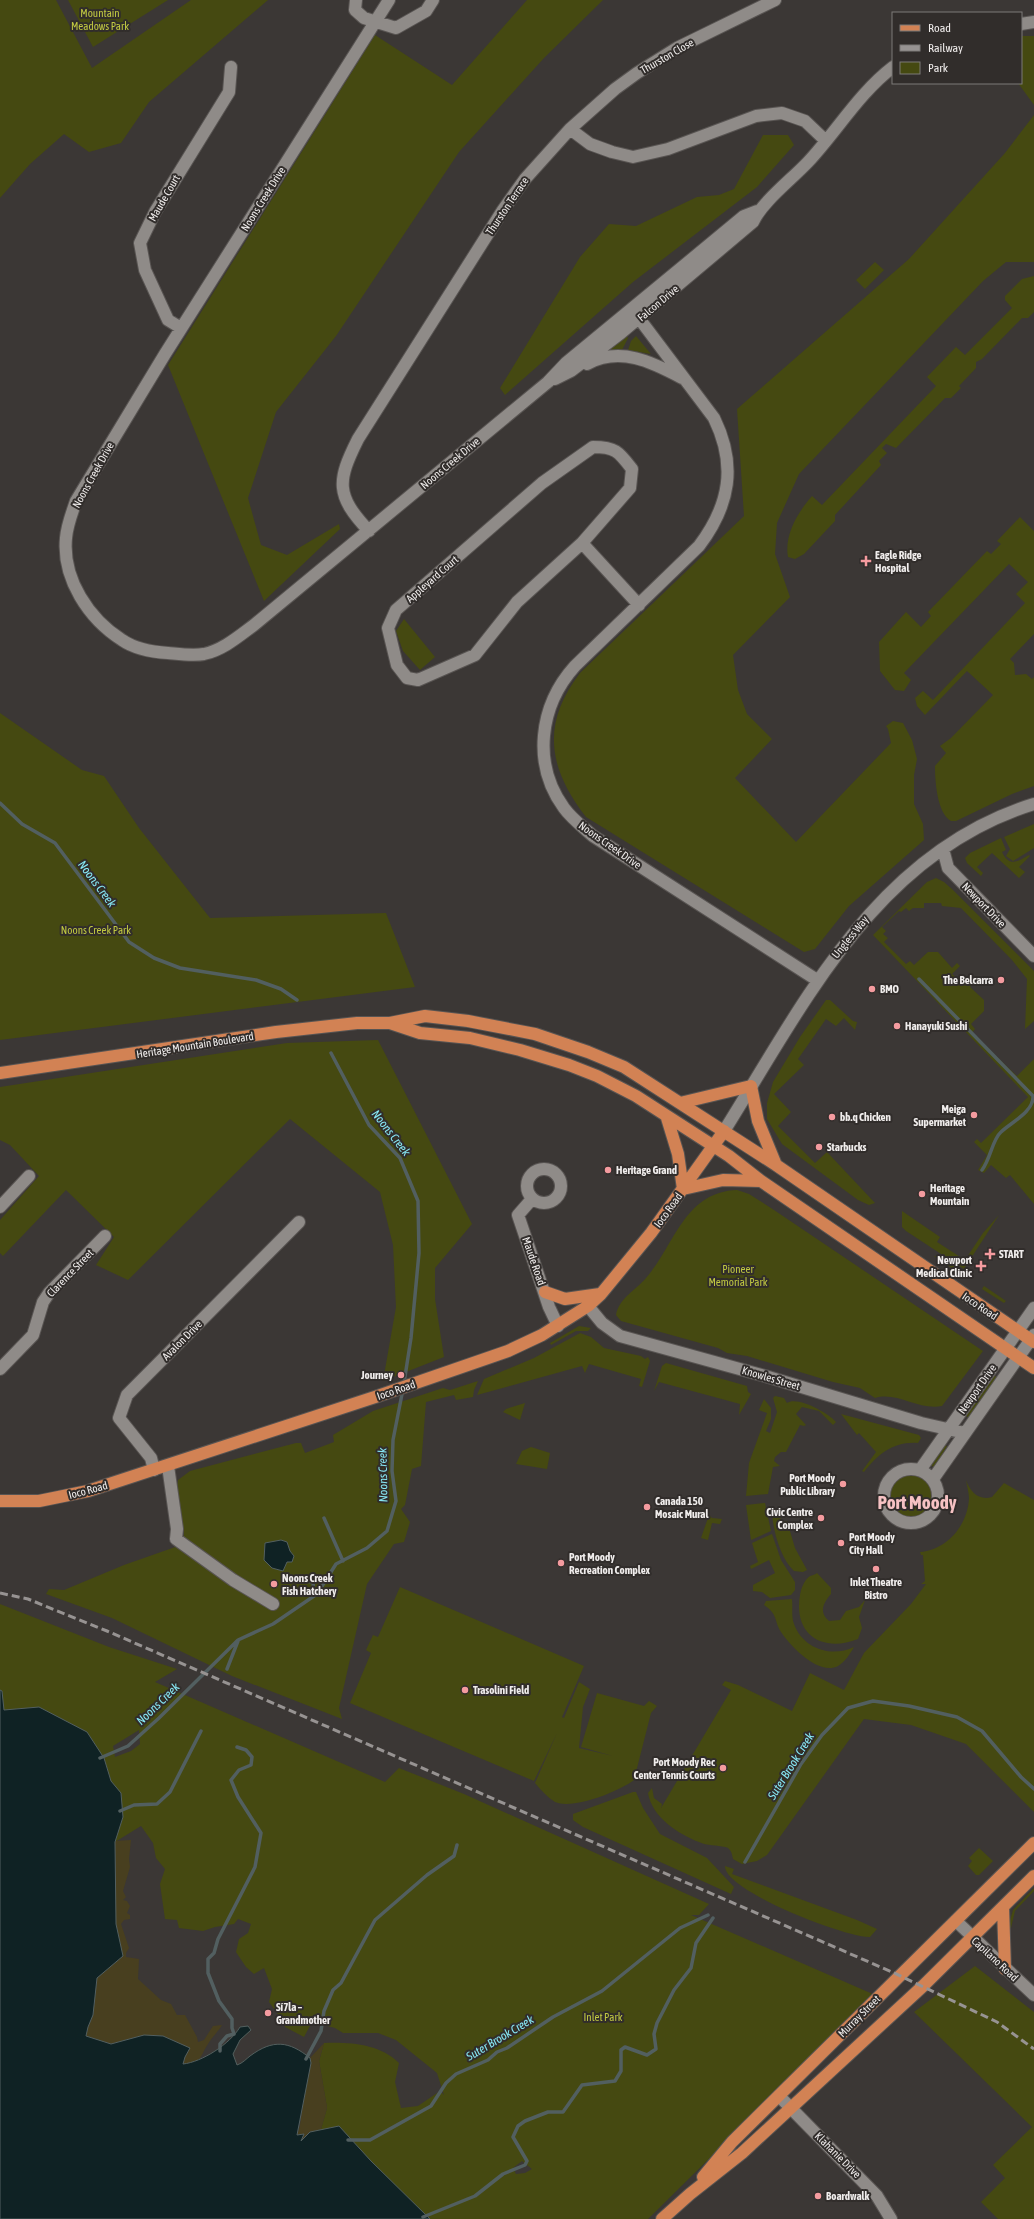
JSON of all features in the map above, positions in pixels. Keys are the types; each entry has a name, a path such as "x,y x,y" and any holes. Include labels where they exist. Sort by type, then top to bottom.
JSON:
{"main road":[{"name":"Heritage Mountain Boulevard","path":"0,1073 276,1032 357,1023 390,1023 425,1016 468,1021 535,1034 588,1052 624,1066 724,1131"},
{"name":"Heritage Mountain Boulevard","path":"390,1023 420,1033 470,1038 520,1050 569,1065 636,1096 667,1118 713,1147"},
{"path":"680,1103 751,1086 758,1121 776,1165"},
{"path":"667,1118 678,1154 683,1189 723,1180 761,1182"},
{"name":"Ioco Road","path":"0,1501 39,1501 88,1491 168,1466 508,1351 558,1326 588,1306 601,1294 633,1257 724,1131 1018,1331 1033,1339"},
{"name":"Ioco Road","path":"713,1147 761,1182 1034,1368"},
{"path":"545,1292 564,1300 601,1294"},
{"name":"Murray Street","path":"690,2194 732,2142 1034,1844"},
{"name":"Murray Street","path":"662,2219 690,2194 742,2153 791,2108 972,1938 1034,1876"},
{"path":"1003,1907 1005,1969"}],"street":[{"path":"356,0 355,10 364,18 396,28 426,11 433,0"},
{"name":"Noons Creek Drive","path":"389,0 181,328 76,501 68,522 66,540 69,571 80,596 96,619 122,640 137,647 181,655 204,654 229,643 254,625 369,531 548,382 566,363 635,314 704,402 722,433 729,470 726,491 720,513 699,546 575,666 558,688 548,712 543,737 549,780 564,809 593,836 817,980"},
{"name":"Thurston Close","path":"570,129 615,89 637,73 677,48 775,0"},
{"path":"1022,24 1034,22"},
{"name":"Maude Court","path":"181,328 167,317 145,270 140,243 155,212 229,92 231,67"},
{"name":"Falcon Drive","path":"548,382 571,371 744,216 758,212 784,188 826,141 868,89 892,68"},
{"path":"570,129 590,144 612,152 633,156 668,149 756,116 782,113 805,121 826,141"},
{"name":"Thurston Terrace","path":"369,531 350,509 342,489 344,469 358,439 503,210 525,179 570,129"},
{"path":"571,371 592,360 625,356 652,362 688,381"},
{"name":"Appleyard Court","path":"593,447 606,447 618,451 632,469 630,488 582,543 517,602 475,655 418,680 407,678 397,665 388,628 396,610 542,483 593,447"},
{"path":"582,543 639,604"},
{"name":"Ungless Way","path":"724,1131 817,980 857,927 889,892 914,870 958,838 1011,811 1034,804"},
{"name":"Newport Drive","path":"943,849 948,868 1034,956"},
{"path":"0,1208 29,1176"},
{"name":"Maude Road","path":"532,1199 518,1215 558,1326"},
{"name":"Avalon Drive","path":"154,1470 150,1458 119,1418 127,1395 299,1222"},
{"name":"Clarence Street","path":"0,1369 33,1335 43,1302 49,1293 105,1236"},
{"name":"Knowles Street","path":"588,1306 602,1323 620,1336 964,1434"},
{"name":"Newport Drive","path":"920,1470 1034,1308"},
{"name":"Newport Drive","path":"932,1479 1018,1357 1033,1339"},
{"path":"168,1466 177,1529 176,1539 233,1580 273,1604"},
{"path":"905,1469 920,1470 932,1479 938,1496 936,1505 932,1513 925,1519 916,1523 906,1523 898,1520 890,1514 885,1506 883,1497 885,1487 889,1479 905,1469"},
{"name":"Capilano Road","path":"956,1921 972,1938 1034,1995"},
{"name":"Klahanie Drive","path":"779,2096 877,2196 891,2219"}],"green space":[{"path":"0,0 56,0 92,68 191,0 268,0 149,102 121,143 89,152 64,134 30,164 0,198"},
{"name":"Mountain Meadows Park","path":"68,0 168,0 93,47"},
{"path":"527,0 603,0 544,58 459,152 336,336 276,412 248,498 261,545 287,555 339,524 340,529 264,601 168,365 375,35 452,85"},
{"path":"1022,36 1034,36 1034,105 1019,84 1022,84"},
{"path":"1034,115 1034,262 1006,262 983,281 799,474 777,523 775,554 790,597 733,655 738,690 747,714 772,739 735,778 796,842 891,743 886,726 893,721 903,723 912,740 917,759 914,775 914,804 923,824 924,840 849,906 815,949 804,952 586,817 573,799 557,763 554,746 555,728 559,710 580,673 744,516 737,409 909,259 1005,153"},
{"path":"763,135 788,135 794,145 757,187 633,282 505,395 500,388 580,257 609,224 636,226 697,197 719,195 734,189"},
{"path":"875,262 884,270 865,289 856,280"},
{"path":"1034,276 1034,312 1028,318 1022,318 982,359 976,362 976,368 959,386 961,388 951,398 945,398 896,448 886,444 882,448 887,453 879,461 881,465 835,515 835,521 804,554 795,559 788,557 788,540 793,524 812,496 822,505 936,386 927,377 956,347 965,355 1012,308 1005,300 1005,296 1022,279"},
{"path":"626,335 628,338 622,350 608,350"},
{"path":"636,336 651,354 628,350 631,341"},
{"path":"1020,517 1034,531 1034,634 1010,659 1014,663 1015,675 1026,674 1032,679 1034,677 1034,786 1012,794 956,821 951,821 946,817 943,811 936,788 935,766 946,753 940,746 951,738 993,695 967,671 925,715 917,706 915,698 923,691 933,700 1025,603 1016,594 1028,582 1009,564 904,673 911,680 904,691 895,690 880,671 879,642 906,612 921,627 931,616 928,612 987,551 991,554 1001,544 997,541"},
{"path":"404,619 435,657 420,670 403,651 396,631"},
{"name":"Noons Creek Park","path":"0,713 82,770 104,776 139,828 210,918 386,913 415,987 0,1040"},
{"path":"1034,824 1034,848 1013,861 1006,856 1010,849 1004,837"},
{"path":"1001,838 1006,850 1002,852 1007,860 1014,862 1029,855 1030,856 1019,867 1025,872 1019,878 992,853 977,867 983,873 981,876 967,863 965,858 970,853"},
{"path":"936,878 944,882 953,890 1034,971 1034,1021 1025,1029 1027,979 1012,960 961,908 942,906 941,903 924,903 924,908 913,908 909,911 906,908 901,912 899,911 882,927 886,931 883,934 888,938 884,942 906,964 910,961 914,965 928,952 938,952 952,968 957,963 960,966 952,974 965,985 972,978 975,981 970,987 984,1000 984,1011 971,1024 975,1029 972,1033 1017,1076 1034,1059 1034,1204 1010,1175 1006,1178 991,1165 984,1173 978,1170 987,1155 974,1142 977,1139 981,1143 1028,1097 873,935 927,882"},
{"path":"826,1000 830,1000 853,1021 857,1022 855,1030 844,1018 836,1026 826,1019 798,1059 804,1065 774,1094 791,1112 778,1126 815,1163 827,1152 875,1203 869,1205 858,1200 782,1144 767,1119 767,1103 773,1082 800,1037"},
{"path":"378,1040 472,1224 435,1268 435,1299 444,1357 383,1381 396,1307 393,1245 380,1192 290,1119 128,1280 96,1265 114,1237 66,1190 3,1256 0,1253 0,1220 39,1176 10,1145 0,1140 0,1087 287,1043"},
{"name":"Pioneer Memorial Park","path":"737,1190 749,1194 774,1210 983,1351 942,1406 925,1406 892,1397 875,1398 860,1388 833,1382 747,1356 727,1353 718,1348 621,1321 616,1315 624,1299 646,1278 656,1265 682,1222 704,1200 719,1193"},
{"path":"902,1211 940,1237 937,1242 965,1260 983,1233 999,1215 964,1269 906,1231 902,1227"},
{"path":"934,1256 941,1256 955,1266 953,1269"},
{"path":"984,1286 1006,1301 1004,1303 982,1289"},
{"path":"579,1326 591,1328 588,1331 576,1331 551,1345 550,1343"},
{"path":"580,1333 591,1337 604,1348 641,1356 645,1359 648,1357 650,1361 642,1387 639,1386 641,1379 589,1364 585,1373 582,1366 477,1395 484,1379 534,1358"},
{"path":"666,1363 747,1386 748,1392 751,1394 739,1415 740,1404 659,1382 654,1391 662,1366"},
{"path":"994,1375 997,1378 970,1416 967,1417 965,1414"},
{"path":"478,1381 473,1397 456,1400 454,1395 426,1402 421,1466 412,1469 405,1505 401,1509 410,1522 404,1542 394,1544 367,1584 339,1708 342,1719 232,1676 112,1618 46,1594 49,1589 64,1590 124,1565 181,1545 184,1534 177,1486 178,1480 190,1471 296,1443 301,1443 305,1453 334,1442 333,1435 373,1411 443,1388 450,1390"},
{"path":"775,1396 784,1398 787,1403 792,1401 813,1406 827,1414 836,1422 833,1425 819,1411 802,1407 796,1414 806,1425 800,1425 786,1452 781,1452 775,1457 774,1461 780,1466 773,1467 768,1494 746,1496 749,1463 767,1413 759,1410 764,1399 771,1408 771,1419 766,1431 770,1433 777,1412 773,1398"},
{"path":"525,1403 520,1420 503,1412 506,1409"},
{"path":"841,1414 919,1435 921,1438 918,1443 901,1444 887,1450 881,1454 864,1472 862,1471 876,1452 859,1433 857,1435"},
{"path":"944,1445 947,1446 935,1467 931,1466"},
{"path":"531,1447 550,1453 547,1469 516,1464 522,1451"},
{"path":"905,1473 915,1473 927,1479 932,1487 932,1505 927,1513 919,1518 905,1519 897,1516 890,1509 887,1501 887,1491 890,1483 897,1476"},
{"path":"966,1480 973,1492 979,1497 992,1497 1004,1483 1034,1500 1034,1812 966,1744 911,1725 864,1719 767,1855 757,1861 742,1864 733,1859 729,1849 722,1846 709,1845 691,1839 667,1824 660,1817 650,1802 648,1793 652,1788 654,1798 662,1804 661,1808 731,1690 722,1685 725,1681 738,1685 792,1711 810,1673 844,1690 864,1653 911,1604 926,1584 921,1584 925,1581 923,1555 921,1555 920,1552 939,1547 947,1541 965,1518 969,1498"},
{"path":"765,1503 771,1531 751,1540 746,1505"},
{"path":"772,1509 779,1509 781,1521 787,1521 795,1548 807,1570 803,1572 794,1571 789,1565 781,1551 775,1534"},
{"path":"709,1515 712,1518 722,1519 720,1524 712,1523 708,1540 701,1538"},
{"path":"772,1534 781,1560 795,1582 795,1590 791,1595 770,1598 762,1592 753,1591 753,1585 775,1573 769,1560 751,1569 750,1566 758,1562 752,1543"},
{"path":"817,1573 831,1588 831,1594 823,1607 824,1614 829,1621 840,1620 846,1611 859,1607 865,1600 859,1617 862,1628 858,1639 845,1643 833,1644 822,1642 813,1637 806,1630 801,1621 799,1609 800,1595 806,1580 810,1576"},
{"name":"Trasolini Field","path":"400,1587 584,1666 562,1717 564,1718 579,1682 590,1689 583,1707 579,1748 613,1756 581,1747 597,1693 644,1706 649,1701 657,1706 651,1713 634,1780 608,1794 596,1798 563,1804 555,1802 535,1783 557,1733 534,1781 350,1703 371,1653 366,1650 373,1635 378,1637"},
{"path":"792,1599 793,1621 798,1633 804,1640 819,1649 828,1651 837,1652 854,1647 841,1664 831,1668 814,1664 798,1652 781,1632 772,1611 764,1605 766,1601"},
{"name":"Inlet Park","path":"0,1604 109,1647 177,1669 155,1682 385,1782 399,1768 464,1794 709,1904 699,1915 691,1915 875,1995 648,2219 382,2219 343,2197 292,2212 282,2219 163,2219 164,2214 187,2198 241,2204 303,2156 238,2181 180,2187 140,2219 0,2171 0,1920 25,1912 54,1859 85,1835 95,1810 40,1750 0,1727 0,1715 70,1765 117,1832 121,1822 77,1758 8,1710 4,1710 0,1704","holes":["139,1730 140,1744 131,1751 115,1757 113,1746","141,1826 153,1843 156,1858 165,1869 160,1884 165,1919 177,1920 179,1928 203,1931 215,1927 234,1924 238,1919 251,1924 248,1933 239,1939 236,1952 246,1967 254,1974 264,1968 272,1989 269,2002 283,2021 285,2027 304,2037 312,2022 335,2028 343,2033 378,2033 396,2040 437,2073 444,2095 440,2091 418,2106 401,2108 395,2082 399,2063 383,2052 374,2048 354,2044 324,2043 319,2061 327,2108 321,2129 310,2132 301,2141 304,2134 297,2135 311,2063 310,2058 295,2048 281,2044 266,2047 237,2065 233,2054 240,2040 251,2030 248,2026 240,2027 230,2040 223,2046 199,2060 183,2064 190,2048 163,2036 144,2035 111,2044 86,2036 93,2015 97,1978 123,1956 116,1924 115,1842","522,2161 532,2169 525,2173 516,2174 513,2168"]},
{"path":"636,1792 643,1808 660,1834 707,1858 734,1887 731,1894 583,1827 573,1820 573,1814"},
{"path":"979,1848 993,1861 979,1875 976,1875 968,1866 972,1861 969,1858"},
{"path":"725,1866 734,1869 732,1874 857,1920 877,1929 870,1937 838,1930 814,1922 764,1900 744,1888 730,1876"},
{"path":"1034,1888 1034,1891 1015,1911 1011,1928 1008,1927 1013,1910"},
{"path":"975,1966 1034,2012 1034,2219 998,2219 981,2202 1005,2178 993,2165 1032,2127 914,2012"}],"sand":[{"path":"131,1840 129,1859 130,1867 123,1891 126,1897 123,1900 127,1901 130,1906 127,1913 130,1915 130,1919 124,1920 121,1924 129,1948 126,1953 126,1957 139,1959 138,1979 161,2000 171,2004 177,2015 185,2015 197,2037 198,2042 204,2040 213,2026 222,2025 210,2041 201,2057 197,2061 189,2064 182,2065 163,2036 144,2035 111,2044 86,2036 93,2015 97,1978 123,1956 116,1924 115,1841"},
{"path":"324,2043 319,2061 327,2108 321,2129 310,2132 300,2141 297,2136 310,2058"}],"water":[{"path":"281,1540 287,1542 290,1551 294,1556 292,1562 287,1562 283,1571 272,1568 264,1560 265,1543"},
{"path":"0,1690 2,1691 4,1710 39,1707 87,1732 104,1758 111,1781 121,1793 123,1817 115,1842 116,1924 123,1956 97,1978 93,2015 86,2036 111,2044 144,2035 163,2036 190,2048 183,2064 199,2060 223,2046 230,2040 240,2027 248,2026 251,2030 240,2040 233,2054 237,2065 266,2047 281,2044 295,2048 310,2058 311,2063 297,2135 304,2134 301,2141 310,2132 339,2126 371,2161 430,2219 0,2219"}],"waterway":[{"name":"Noons Creek","path":"0,803 22,824 55,843 129,942 154,958 180,968 256,980 281,989 297,1000"},
{"path":"919,979 1033,1096 1030,1107 1026,1112 998,1135 993,1144 988,1160 982,1170"},
{"name":"Noons Creek","path":"331,1053 369,1125 400,1158 418,1201 419,1253 411,1338 404,1383"},
{"name":"Noons Creek","path":"100,1758 128,1746 159,1718 238,1640 273,1624 317,1594 336,1564 367,1548 387,1531 396,1501 392,1471 393,1440 403,1389"},
{"path":"324,1518 343,1561"},
{"path":"290,1579 313,1582 314,1596"},
{"path":"227,1669 238,1641"},
{"name":"Suter Brook Creek","path":"745,1862 801,1764 822,1735 848,1708 873,1701 909,1706 957,1717 982,1731 1021,1777 1034,1789"},
{"path":"120,1811 134,1805 157,1804 170,1792 201,1731"},
{"path":"220,2051 220,2044 227,2036 234,2034 232,2019 219,2001 208,1973 208,1959 214,1953 218,1939 255,1867 261,1833 238,1797 231,1780 239,1770 251,1765 252,1757 246,1750 237,1747"},
{"path":"306,2059 321,2031 324,2011 333,1990 341,1983 375,1920 427,1875 454,1856 457,1845"},
{"name":"Suter Brook Creek","path":"348,2140 370,2140 431,2106 446,2083 456,2074 488,2060 497,2052 507,2048 553,2017 602,1991 680,1928 708,1915"},
{"name":"Suter Brook Creek","path":"423,2217 475,2196 503,2174 525,2165 527,2161 513,2137 518,2126 525,2121 548,2112 563,2112 582,2085 615,2081 621,2071 621,2050 625,2047 647,2055 656,2049 654,2034 657,2023 674,1990 691,1968 696,1943 713,1918"}],"railway":[{"path":"0,1593 28,1599 107,1631 892,1972 997,2022 1034,2049"}],"place":[{"name":"Eagle Ridge Hospital","path":"866,561"},
{"name":"The Belcarra","path":"1001,980"},
{"name":"BMO","path":"872,989"},
{"name":"Hanayuki Sushi","path":"897,1026"},
{"name":"Meiga Supermarket","path":"974,1115"},
{"name":"bb.q Chicken","path":"832,1117"},
{"name":"Starbucks","path":"819,1147"},
{"name":"Heritage Grand","path":"608,1170"},
{"name":"Heritage Mountain","path":"922,1194"},
{"name":"START","path":"990,1254"},
{"name":"Newport Medical Clinic","path":"981,1266"},
{"name":"Journey","path":"401,1375"},
{"name":"Port Moody Public Library","path":"843,1484"},
{"name":"Canada 150 Mosaic Mural","path":"647,1507"},
{"name":"Civic Centre Complex","path":"821,1518"},
{"name":"Port Moody City Hall","path":"841,1543"},
{"name":"Port Moody Recreation Complex","path":"561,1563"},
{"name":"Inlet Theatre Bistro","path":"876,1569"},
{"name":"Noons Creek Fish Hatchery","path":"274,1584"},
{"name":"Trasolini Field","path":"465,1690"},
{"name":"Port Moody Rec Center Tennis Courts","path":"723,1768"},
{"name":"Sí7la – Grandmother","path":"268,2013"},
{"name":"Boardwalk","path":"818,2196"}],"district":[{"name":"Port Moody","path":"917,1502"}]}
